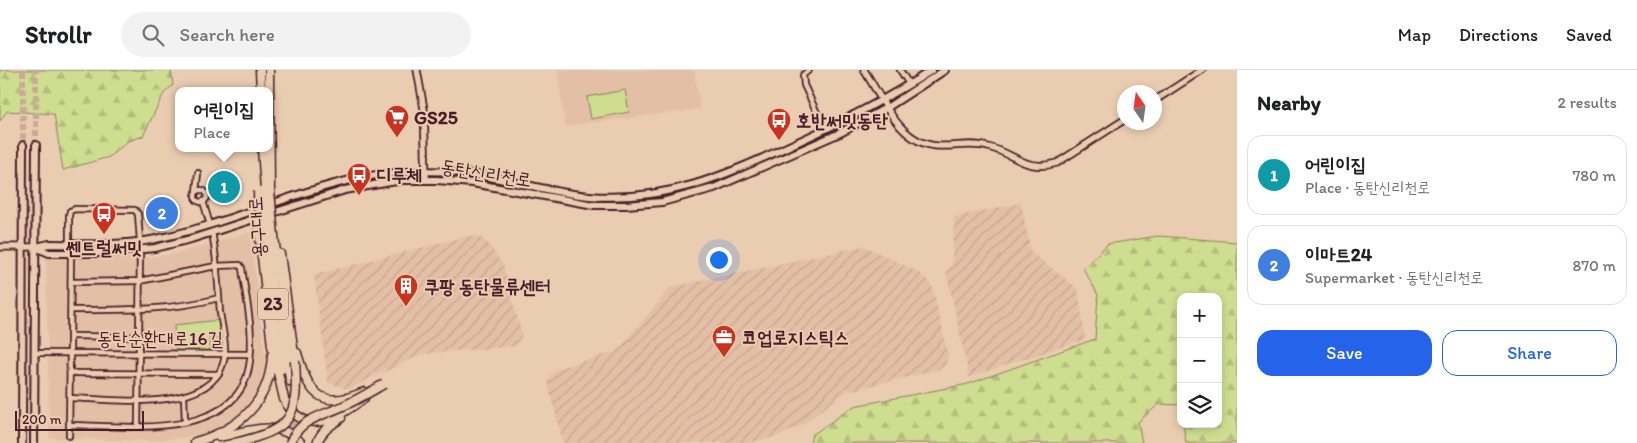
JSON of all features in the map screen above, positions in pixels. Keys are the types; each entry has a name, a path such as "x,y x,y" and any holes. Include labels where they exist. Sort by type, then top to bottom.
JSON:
{"highway":[{"path":"260,70 261,87"},
{"name":"용구대로","path":"268,87 269,70"},
{"name":"용구대로","path":"263,152 266,165"},
{"name":"용구대로","path":"266,152 273,301 287,381"},
{"path":"191,442 220,434 230,428 255,405 267,380 272,346 266,165"},
{"path":"235,443 265,434 286,422 294,409 297,396 295,361 269,227"},
{"path":"290,333 305,379 309,387 321,396 343,399 356,396 384,384"},
{"path":"272,346 284,399 292,412 308,421 316,422 338,416 384,384"},
{"path":"290,443 296,431 312,418 348,404 384,384"},
{"path":"317,443 327,428 384,384"},
{"path":"191,442 276,428 286,431 301,443"}],"main road":[{"name":"동탄신리천로","path":"35,247 140,241 210,225 345,182 385,174 426,171 479,175 588,196 625,197 655,194 712,180 826,130 884,100 932,70"},
{"name":"동탄신리천로","path":"35,247 49,253 140,250 212,232 345,190 383,182 426,180 472,182 594,205 626,206 662,202 698,193 722,184 845,130 888,107 945,70"},
{"path":"22,443 24,145"},
{"path":"34,443 36,145"},
{"path":"210,225 212,232"}],"street":[{"path":"417,70 424,109 426,180"},
{"path":"809,70 803,75 804,85 826,130"},
{"path":"864,70 901,127 917,141 934,146 989,147 1020,162 1037,166 1057,163 1117,124"},
{"path":"900,70 909,84"},
{"path":"1162,96 1202,70"},
{"path":"198,173 196,198 202,201 210,225"},
{"path":"198,182 207,196 202,201"},
{"path":"196,193 202,190"},
{"path":"69,244 69,215 75,209 135,210 138,214 140,241"},
{"path":"70,398 138,399 184,396 201,390 219,374 224,354 212,232"},
{"path":"0,247 35,247"},
{"path":"138,426 140,250"},
{"name":"동탄순환대로16길","path":"69,436 72,253"},
{"path":"70,424 138,426 185,422 205,417 229,403 245,380 250,366 242,268 240,265 216,266 139,281 71,282"},
{"name":"동탄순환대로16길","path":"71,310 139,310 190,306 219,298"},
{"path":"70,336 139,337"},
{"name":"동탄순환대로16길","path":"35,353 250,354"},
{"path":"70,372 219,374"},
{"path":"184,396 185,422"}],"shaded area":[{"path":"557,70 694,70 700,109 565,126"},
{"path":"1021,203 1031,252 1078,289 1085,339 969,377 946,270 952,264 954,217"},
{"path":"250,232 266,363 262,389 257,400 227,429 200,436 149,441 49,438 46,254 148,257 173,254"},
{"path":"467,236 478,236 488,243 503,265 522,335 516,346 422,354 349,389 328,383 314,275"},
{"path":"864,246 918,272 928,280 933,288 948,355 946,364 941,369 845,392 804,424 779,436 748,443 563,443 547,381 556,369 617,351 671,287"}],"green space":[{"path":"0,70 171,70 173,85 164,93 143,136 128,141 109,157 63,170 54,114 7,111 0,121"},
{"path":"625,90 629,112 591,119 587,97"},
{"path":"1158,236 1237,242 1237,443 1186,443 1184,428 1222,428 1222,293 1177,293 1177,405 1159,404 1138,422 1142,443 810,443 812,435 854,406 968,384 1095,339 1098,295 1083,268 1108,244"},
{"path":"220,320 221,338 209,339 210,353 176,352 174,325"}],"tunnel":[{"path":"23,70 23,145"},
{"path":"36,70 36,145"},
{"path":"290,381 298,434"},
{"path":"289,411 294,442"}],"place":[{"name":"GS25","path":"397,138"},
{"name":"호반써밋동탄","path":"779,141"},
{"name":"어린이집","path":"224,187"},
{"name":"디루체","path":"359,196"},
{"name":"이마트24","path":"162,213"},
{"name":"쎈트럴써밋","path":"104,235"},
{"name":"쿠팡 동탄물류센터","path":"406,307"},
{"name":"코업로지스틱스","path":"724,358"}]}
